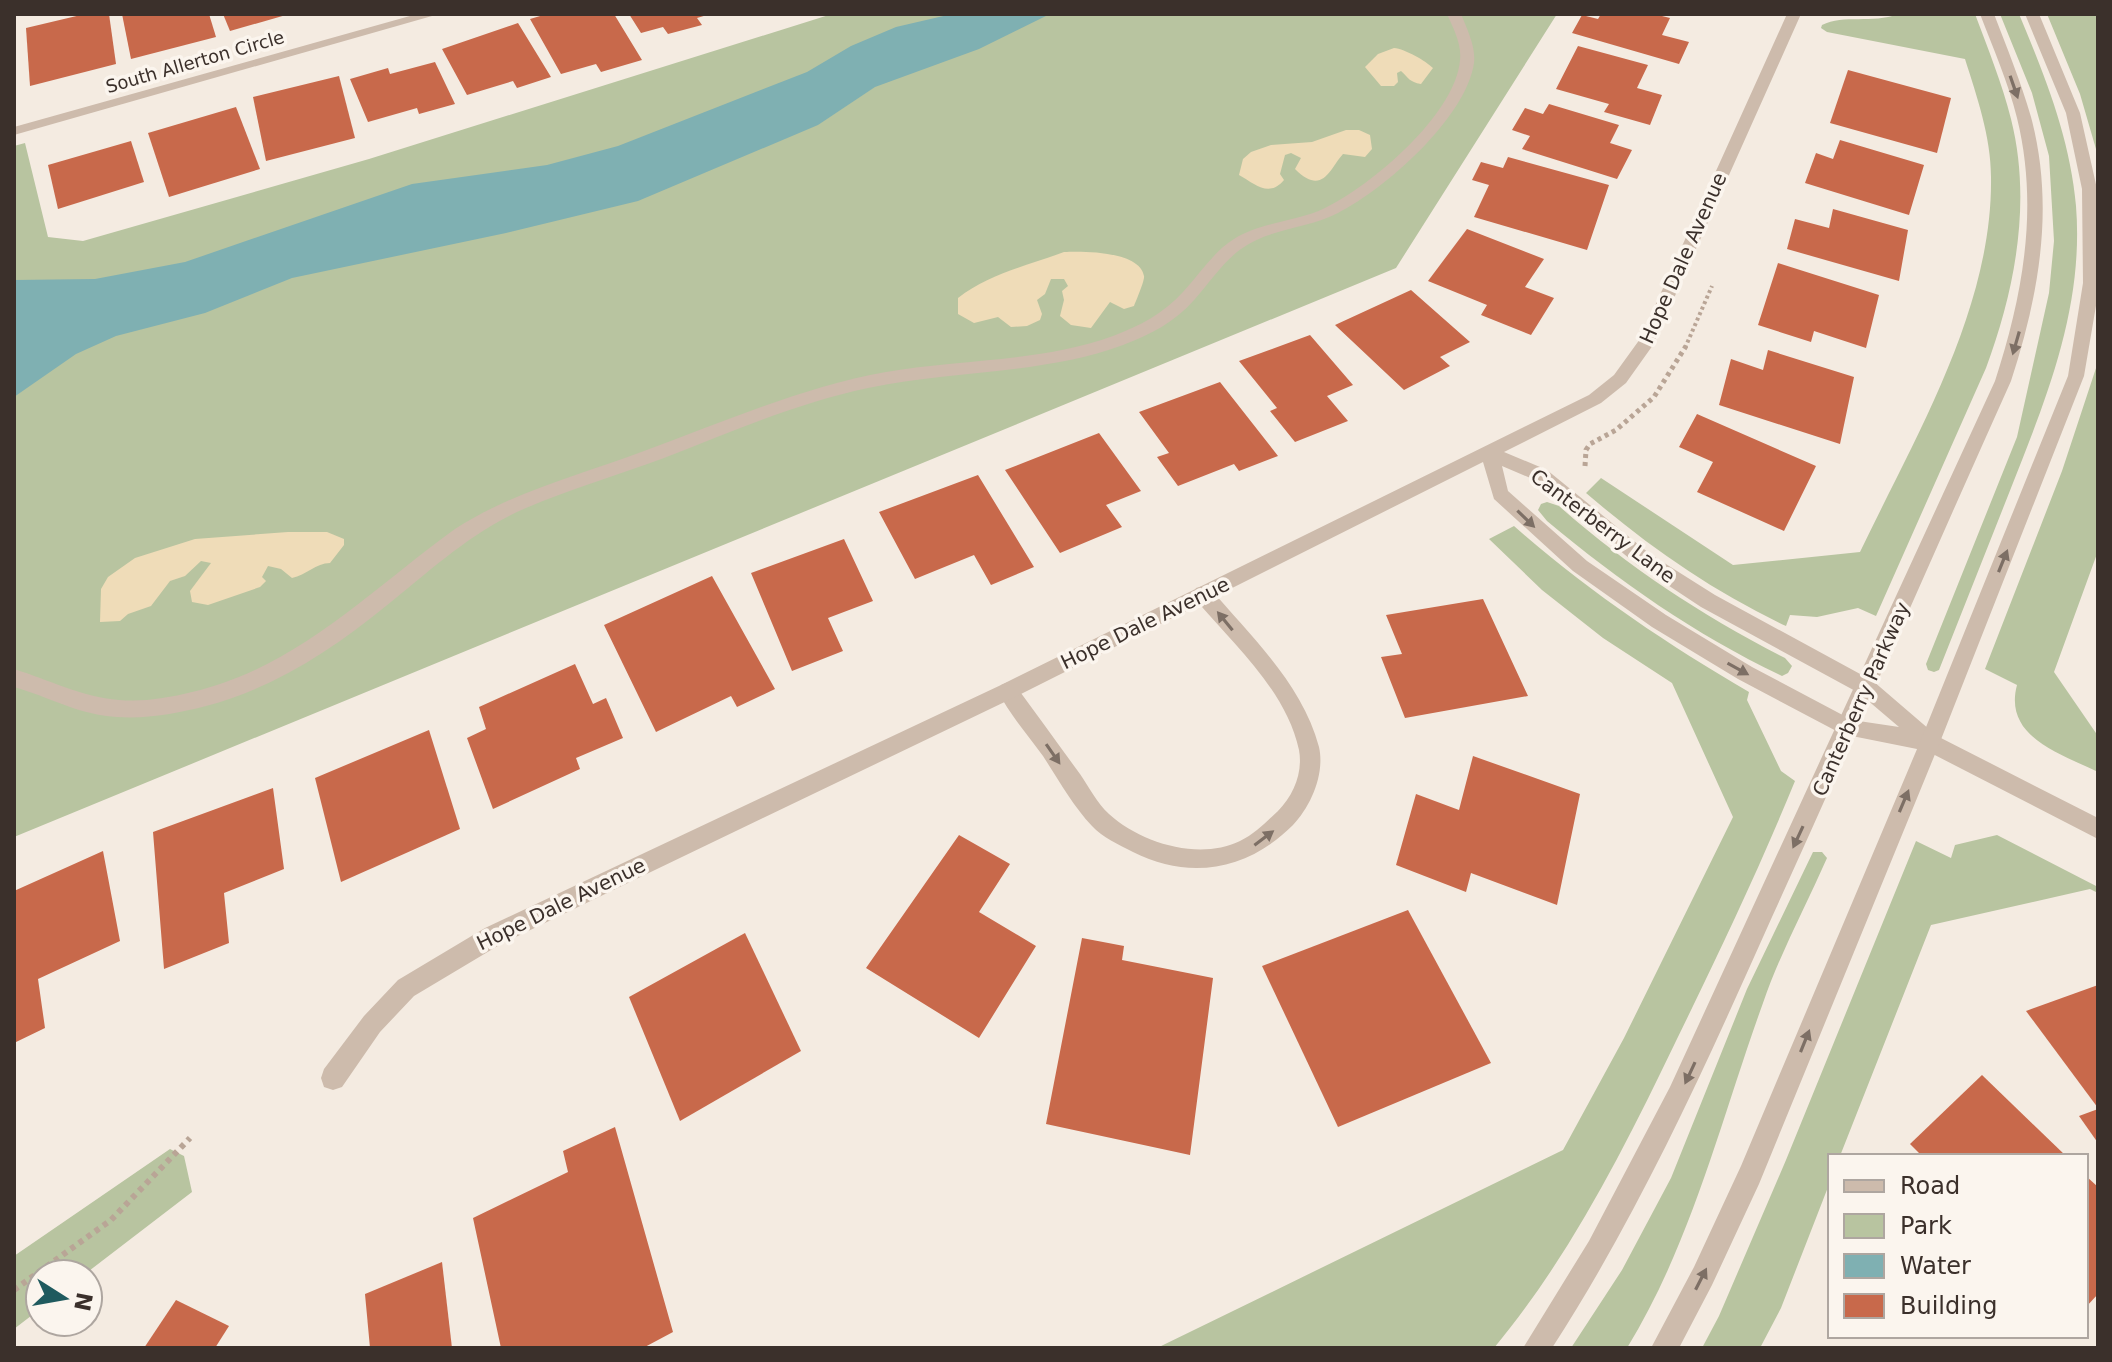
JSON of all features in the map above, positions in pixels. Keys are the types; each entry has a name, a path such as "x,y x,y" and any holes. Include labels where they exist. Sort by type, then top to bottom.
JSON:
{"street":[{"name":"South Allerton Circle","path":"14,131 432,14"},
{"path":"14,678 87,703 126,710 182,703 225,692 270,675 322,643 458,535 500,512 654,455 765,409 815,393 896,376 1084,352 1143,330 1173,312 1217,263 1243,241 1323,215 1345,203 1383,177 1422,138 1446,108 1465,74 1467,52 1454,14"},
{"name":"Hope Dale Avenue","path":"333,1078 372,1024 406,988 493,936 1008,691 1595,399 1620,379 1637,358 1794,14"},
{"name":"Canterberry Parkway","path":"1536,1348 1608,1235 1666,1124 1849,728 2003,381 2030,291 2036,205 2029,145 2017,97 1987,14"},
{"path":"1664,1348 1703,1276 1750,1175 2066,406 2085,335 2092,261 2087,171 2069,104 2032,14"},
{"name":"Canterberry Lane","path":"1490,453 1541,475 1643,559 1708,601 1866,687 1930,742 2098,829"},
{"name":"Canterberry Lane","path":"1490,453 1500,494 1580,566 1704,650 1849,728 1930,742"},
{"path":"1008,691 1100,820 1115,832 1150,850 1187,859 1211,861 1247,849 1277,828 1298,802 1310,769 1310,752 1301,721 1284,692 1203,594"}],"path":[{"path":"14,1290 111,1220 190,1138"}],"green space":[{"path":"832,14 1557,14 1396,268 14,837 14,146 25,143 48,237 83,241 369,159"},
{"path":"1898,14 1975,14 2003,92 2017,150 2020,214 2012,277 1986,368 1876,616 1858,608 1817,617 1790,615 1786,626 1732,598 1682,566 1586,493 1601,478 1733,565 1860,552 1947,370 1979,275 1988,226 1989,147 1965,59 1827,32 1821,28 1840,20"},
{"path":"2000,14 2019,14 2062,132 2076,206 2074,280 2060,351 2037,420 1939,670 1934,672 1928,670 1926,664 2017,437 2049,293 2054,241 2049,156 2032,93"},
{"path":"2047,14 2098,14 2098,156 2080,94"},
{"path":"2098,362 2098,551 2054,672 2098,736 2098,772 2052,750 2027,731 2015,703 2017,685 1985,669 2062,471"},
{"path":"1547,502 1559,506 1612,550 1667,589 1785,658 1792,666 1788,673 1782,676 1719,643 1631,586 1547,521 1538,510 1541,504"},
{"path":"1514,526 1627,615 1749,692 1747,700 1781,771 1795,781 1767,847 1616,1161 1548,1276 1494,1348 1157,1348 1563,1150 1624,1038 1733,817 1672,683 1603,638 1542,590 1489,539"},
{"path":"1997,835 2098,887 2098,893 2090,889 1931,925 1841,1154 1828,1154 1828,1187 1781,1308 1760,1348 1702,1348 1719,1316 1786,1160 1916,841 1951,858 1955,845"},
{"path":"1813,852 1822,852 1827,858 1770,984 1688,1223 1650,1308 1627,1348 1571,1348 1622,1270 1671,1178 1747,989"},
{"path":"170,1149 184,1156 192,1192 104,1259 24,1258 24,1321 14,1329 14,1256"}],"sand":[{"path":"1394,48 1415,56 1433,68 1421,84 1401,71 1397,73 1398,82 1394,86 1381,86 1365,67 1378,54"},
{"path":"1346,130 1359,130 1370,135 1372,149 1365,157 1343,154 1319,180 1305,177 1295,169 1301,158 1291,153 1285,155 1280,174 1284,180 1273,188 1262,188 1239,175 1243,159 1251,152 1271,145 1312,142"},
{"path":"1064,252 1110,254 1140,268 1144,276 1134,306 1124,309 1110,302 1091,328 1071,325 1060,316 1064,300 1062,291 1068,286 1064,279 1051,279 1045,294 1037,300 1042,314 1040,320 1027,326 1011,327 998,317 974,323 958,314 958,298 970,289 996,276"},
{"path":"327,532 344,539 344,545 330,563 292,578 281,569 268,566 262,577 266,581 260,587 208,605 192,602 190,591 211,563 201,561 185,576 170,581 151,606 128,614 120,621 100,622 101,589 108,577 135,558 195,539"}],"water":[{"path":"952,14 1050,14 979,49 875,87 818,125 638,201 506,233 292,278 205,313 116,336 76,354 14,397 14,280 95,279 185,262 412,184 547,165 618,146 807,72 851,46 896,27"}],"building":[{"path":"85,14 109,14 116,64 30,86 26,28"},
{"path":"122,14 209,14 216,37 131,59"},
{"path":"223,14 286,14 286,15 230,31"},
{"path":"547,14 614,14 642,60 601,72 596,64 561,74 530,19"},
{"path":"629,14 707,15 697,18 702,25 668,34 663,27 641,33"},
{"path":"1601,14 1654,14 1670,18 1662,35 1689,42 1679,64 1572,33 1582,15 1598,19"},
{"path":"518,23 551,77 517,88 513,81 467,95 442,49"},
{"path":"1578,46 1648,65 1637,88 1662,95 1650,125 1604,112 1609,104 1556,89"},
{"path":"435,62 455,104 419,114 417,108 368,122 350,79 388,68 390,74"},
{"path":"1848,70 1951,98 1937,153 1830,123"},
{"path":"339,76 355,138 266,161 253,97"},
{"path":"1549,104 1619,125 1610,143 1632,150 1617,179 1522,149 1530,136 1512,130 1525,108 1543,114"},
{"path":"236,107 260,169 169,197 148,133"},
{"path":"1840,140 1924,165 1909,215 1805,183 1816,153 1833,159"},
{"path":"131,141 144,182 58,209 48,165"},
{"path":"1508,157 1609,185 1587,250 1474,217 1489,185 1472,180 1481,162 1503,168"},
{"path":"1833,209 1908,230 1899,281 1787,249 1795,219 1829,228"},
{"path":"1467,229 1544,259 1525,287 1554,298 1531,335 1481,315 1487,305 1428,281"},
{"path":"1778,263 1879,295 1866,348 1814,331 1811,342 1758,325"},
{"path":"1411,290 1470,342 1440,357 1450,366 1404,390 1335,325"},
{"path":"1310,335 1353,385 1327,396 1348,421 1295,442 1270,411 1277,408 1239,361"},
{"path":"1768,350 1854,377 1840,444 1719,405 1731,359 1763,370"},
{"path":"1220,382 1278,456 1239,471 1234,464 1178,486 1157,457 1169,453 1139,412"},
{"path":"1697,414 1816,466 1784,531 1697,492 1713,462 1679,447"},
{"path":"1099,433 1141,491 1106,505 1122,527 1060,553 1005,470"},
{"path":"978,475 1034,567 991,585 974,555 915,579 879,512"},
{"path":"844,539 873,601 828,618 843,651 792,671 751,573"},
{"path":"712,576 775,689 737,707 731,696 656,732 604,625"},
{"path":"1483,599 1528,696 1405,718 1381,657 1402,654 1386,615"},
{"path":"575,664 593,704 606,698 623,738 576,758 580,769 493,809 467,738 486,729 479,707"},
{"path":"429,730 460,829 341,882 315,778"},
{"path":"1473,756 1580,794 1557,905 1471,873 1466,892 1396,865 1416,794 1459,810"},
{"path":"273,788 284,869 224,893 229,943 164,969 153,832"},
{"path":"959,835 1010,864 979,912 1036,946 979,1038 866,968"},
{"path":"103,851 120,941 38,979 45,1028 14,1043 14,891"},
{"path":"1408,910 1491,1063 1338,1127 1262,966"},
{"path":"745,933 801,1051 680,1121 629,997"},
{"path":"1082,938 1124,946 1122,960 1213,978 1190,1155 1046,1124"},
{"path":"2098,985 2098,1108 2026,1011"},
{"path":"1982,1075 2064,1154 1920,1154 1910,1144"},
{"path":"2098,1109 2098,1143 2079,1116"},
{"path":"615,1127 673,1332 643,1348 501,1348 473,1218 568,1172 563,1151"},
{"path":"2088,1178 2098,1187 2098,1294 2088,1305"},
{"path":"442,1262 452,1348 370,1348 365,1294"},
{"path":"176,1300 229,1326 215,1348 144,1348"}]}
